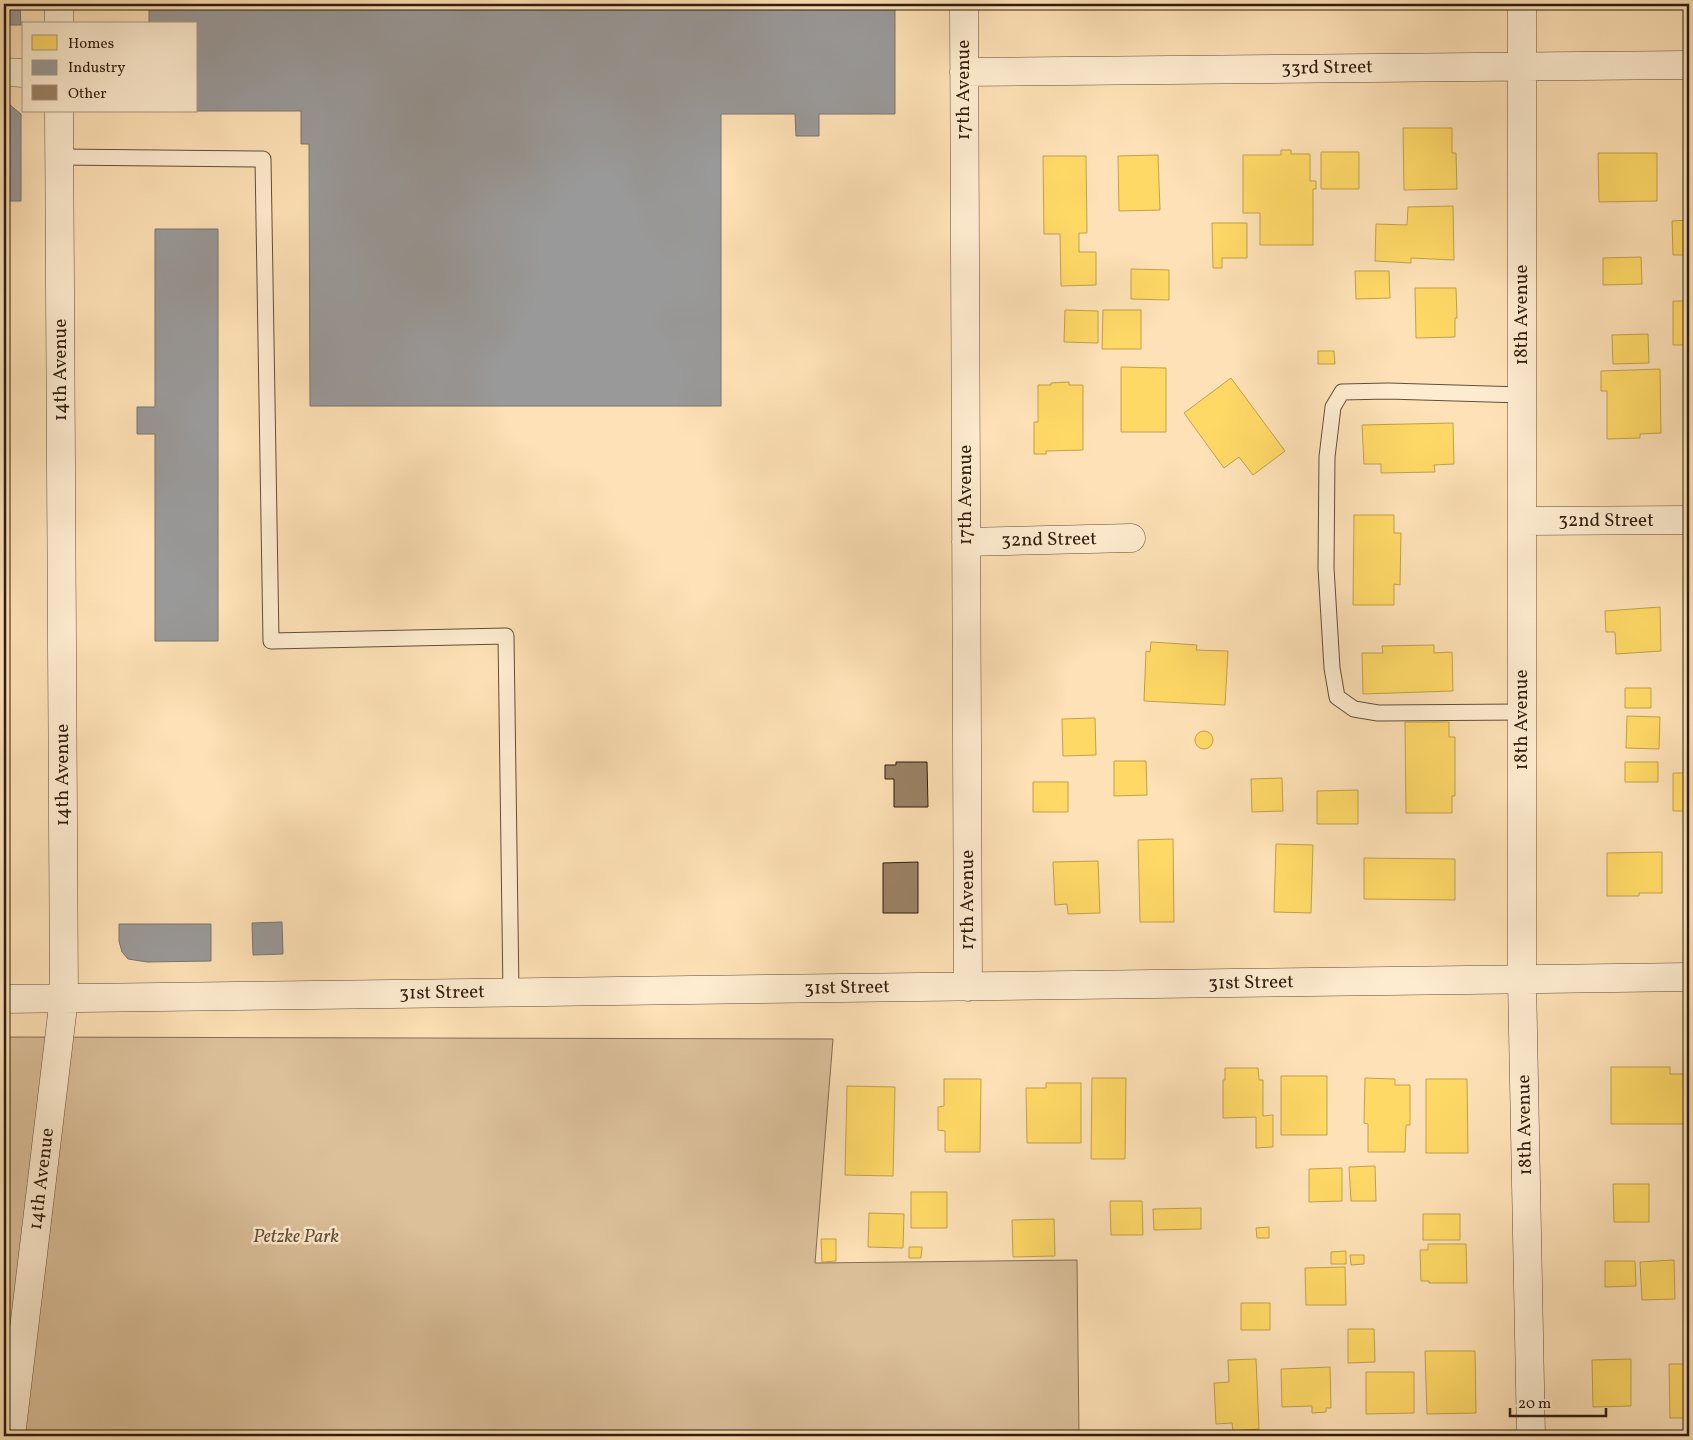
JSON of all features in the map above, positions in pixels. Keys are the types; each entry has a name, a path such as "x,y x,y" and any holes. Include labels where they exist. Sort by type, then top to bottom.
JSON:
{"street":[{"path":"59,4 59,22"},
{"name":"17th Avenue","path":"964,4 968,987"},
{"name":"18th Avenue","path":"1522,4 1522,980 1531,1436"},
{"name":"33rd Street","path":"964,72 1689,65"},
{"path":"4,72 22,73"},
{"name":"14th Avenue","path":"11,1436 64,998 59,112"},
{"name":"32nd Street","path":"1522,521 1689,520"},
{"name":"32nd Street","path":"966,542 1131,538"},
{"name":"31st Street","path":"4,999 1689,977"}],"lane":[{"path":"60,157 263,159 271,641 506,636 511,992"},
{"path":"1522,395 1388,391 1342,392 1333,407 1328,457 1326,568 1332,668 1337,697 1354,709 1378,713 1522,712"}],"green space":[{"name":"Petzke Park","path":"4,1037 833,1039 815,1263 1077,1260 1079,1436 4,1436"}],"building: Homes":[{"path":"1403,128 1452,128 1452,153 1456,153 1457,189 1404,190"},
{"path":"1281,150 1291,150 1291,154 1310,154 1310,181 1316,181 1316,189 1313,189 1313,245 1260,245 1260,213 1243,213 1243,155 1281,155"},
{"path":"1321,152 1359,152 1359,189 1321,189"},
{"path":"1598,153 1657,153 1657,201 1599,202"},
{"path":"1158,155 1160,210 1119,211 1118,156"},
{"path":"1043,156 1086,156 1087,233 1079,233 1079,252 1096,252 1096,285 1061,286 1060,234 1044,234"},
{"path":"1453,206 1454,260 1411,258 1411,263 1375,261 1376,224 1407,225 1408,207"},
{"path":"1689,220 1689,255 1673,255 1672,221"},
{"path":"1212,223 1247,223 1247,258 1222,258 1222,268 1213,268"},
{"path":"1641,257 1642,284 1603,285 1603,258"},
{"path":"1131,269 1169,270 1169,300 1131,299"},
{"path":"1355,271 1389,271 1390,298 1356,299"},
{"path":"1415,288 1456,288 1457,318 1455,318 1455,337 1416,338"},
{"path":"1673,301 1689,301 1689,345 1673,345"},
{"path":"1065,310 1098,311 1098,343 1064,342"},
{"path":"1103,310 1141,310 1141,349 1102,349"},
{"path":"1648,334 1649,363 1613,364 1612,335"},
{"path":"1318,351 1334,351 1335,364 1318,364"},
{"path":"4,363 6,363 6,403 4,403"},
{"path":"1121,367 1166,368 1166,432 1121,432"},
{"path":"1660,369 1661,433 1640,434 1640,438 1607,439 1607,391 1601,391 1601,371"},
{"path":"1231,378 1285,451 1253,475 1239,457 1224,468 1184,413"},
{"path":"1069,382 1069,385 1083,385 1083,450 1046,451 1046,454 1034,454 1034,422 1038,422 1038,385"},
{"path":"1453,423 1454,464 1434,465 1435,472 1381,473 1381,464 1364,464 1362,425"},
{"path":"1354,515 1394,515 1394,533 1401,533 1400,585 1394,584 1394,605 1353,605"},
{"path":"1660,607 1661,651 1616,654 1615,632 1606,632 1605,611"},
{"path":"1151,642 1197,645 1196,650 1228,651 1225,705 1144,701 1146,651 1150,652"},
{"path":"1434,645 1434,653 1452,652 1453,691 1363,694 1362,653 1383,653 1382,646"},
{"path":"1625,688 1651,688 1651,708 1625,708"},
{"path":"1627,716 1660,717 1659,749 1626,748"},
{"path":"1095,718 1096,755 1063,756 1062,719"},
{"path":"1405,722 1449,722 1449,737 1455,737 1455,796 1452,796 1452,813 1406,813"},
{"path":"1204,731 1210,734 1213,740 1210,746 1204,749 1198,746 1195,740 1198,734"},
{"path":"1114,761 1146,761 1147,795 1114,796"},
{"path":"1625,762 1658,762 1658,782 1625,782"},
{"path":"1673,773 1689,773 1689,811 1673,811"},
{"path":"1282,778 1283,811 1252,812 1251,779"},
{"path":"1033,782 1068,782 1068,812 1033,812"},
{"path":"1358,790 1358,824 1317,824 1317,791"},
{"path":"1173,839 1174,922 1140,922 1138,840"},
{"path":"1276,844 1313,845 1311,913 1274,912"},
{"path":"1662,852 1662,893 1639,893 1639,896 1607,896 1607,853"},
{"path":"1364,858 1455,859 1455,900 1364,899"},
{"path":"1098,861 1100,913 1068,914 1067,904 1055,905 1053,862"},
{"path":"1611,1067 1670,1067 1670,1074 1689,1074 1689,1124 1611,1124"},
{"path":"1225,1068 1258,1068 1259,1080 1263,1080 1263,1116 1273,1115 1273,1147 1256,1148 1256,1117 1223,1118 1223,1080 1225,1080"},
{"path":"1281,1076 1327,1076 1327,1135 1281,1135"},
{"path":"1092,1078 1126,1078 1125,1159 1091,1159"},
{"path":"1365,1078 1395,1079 1395,1085 1410,1085 1410,1125 1406,1125 1405,1152 1368,1152 1368,1124 1364,1123"},
{"path":"944,1079 981,1079 980,1152 945,1152 945,1131 938,1130 938,1107 944,1106"},
{"path":"1426,1079 1467,1079 1468,1153 1426,1153"},
{"path":"1046,1083 1081,1083 1081,1143 1027,1143 1026,1088 1046,1088"},
{"path":"847,1086 895,1087 893,1176 845,1175"},
{"path":"1375,1166 1376,1201 1351,1201 1349,1167"},
{"path":"1342,1168 1342,1201 1309,1202 1309,1169"},
{"path":"1613,1184 1649,1184 1649,1222 1614,1222"},
{"path":"911,1192 947,1192 947,1228 911,1228"},
{"path":"1110,1201 1142,1201 1143,1235 1111,1235"},
{"path":"1201,1208 1201,1229 1154,1230 1153,1209"},
{"path":"869,1213 904,1214 903,1248 868,1247"},
{"path":"1423,1214 1460,1214 1460,1240 1423,1240"},
{"path":"1054,1219 1055,1256 1013,1257 1012,1220"},
{"path":"1269,1227 1269,1238 1257,1238 1256,1228"},
{"path":"821,1239 836,1239 836,1261 822,1262"},
{"path":"1428,1244 1466,1244 1467,1283 1429,1283 1429,1281 1421,1281 1420,1250 1428,1250"},
{"path":"909,1247 922,1247 921,1258 909,1258"},
{"path":"1346,1251 1346,1264 1331,1264 1331,1252"},
{"path":"1350,1255 1364,1255 1364,1264 1351,1265"},
{"path":"1674,1260 1675,1299 1642,1300 1640,1262"},
{"path":"1605,1261 1635,1261 1636,1286 1605,1287"},
{"path":"1345,1267 1346,1305 1306,1305 1305,1268"},
{"path":"1241,1303 1270,1303 1270,1330 1241,1330"},
{"path":"1348,1329 1374,1329 1375,1362 1348,1363"},
{"path":"1425,1351 1475,1351 1476,1413 1427,1414"},
{"path":"1256,1359 1259,1429 1233,1431 1232,1423 1216,1424 1214,1383 1229,1382 1228,1360"},
{"path":"1631,1359 1631,1406 1593,1407 1592,1360"},
{"path":"1669,1364 1689,1364 1689,1418 1670,1418"},
{"path":"1330,1367 1331,1408 1326,1408 1326,1412 1312,1413 1312,1406 1282,1407 1281,1369"},
{"path":"1366,1372 1414,1372 1414,1413 1366,1414"}],"building: Industry":[{"path":"4,4 20,4 21,25 7,25 7,35 4,35"},
{"path":"149,4 895,4 895,114 819,114 819,136 796,136 795,114 721,114 721,406 310,406 309,144 301,144 301,111 198,111 198,22 149,22"},
{"path":"4,100 21,114 21,201 4,201"},
{"path":"155,229 218,229 218,641 155,641 155,434 137,434 137,407 155,407"},
{"path":"282,922 283,954 253,955 252,923"},
{"path":"119,924 211,924 211,961 147,962 128,959 122,952 119,941"}],"building: Other":[{"path":"896,762 927,762 928,807 894,807 894,779 885,779 885,765 896,765"},
{"path":"918,862 918,913 883,913 883,863"}]}
